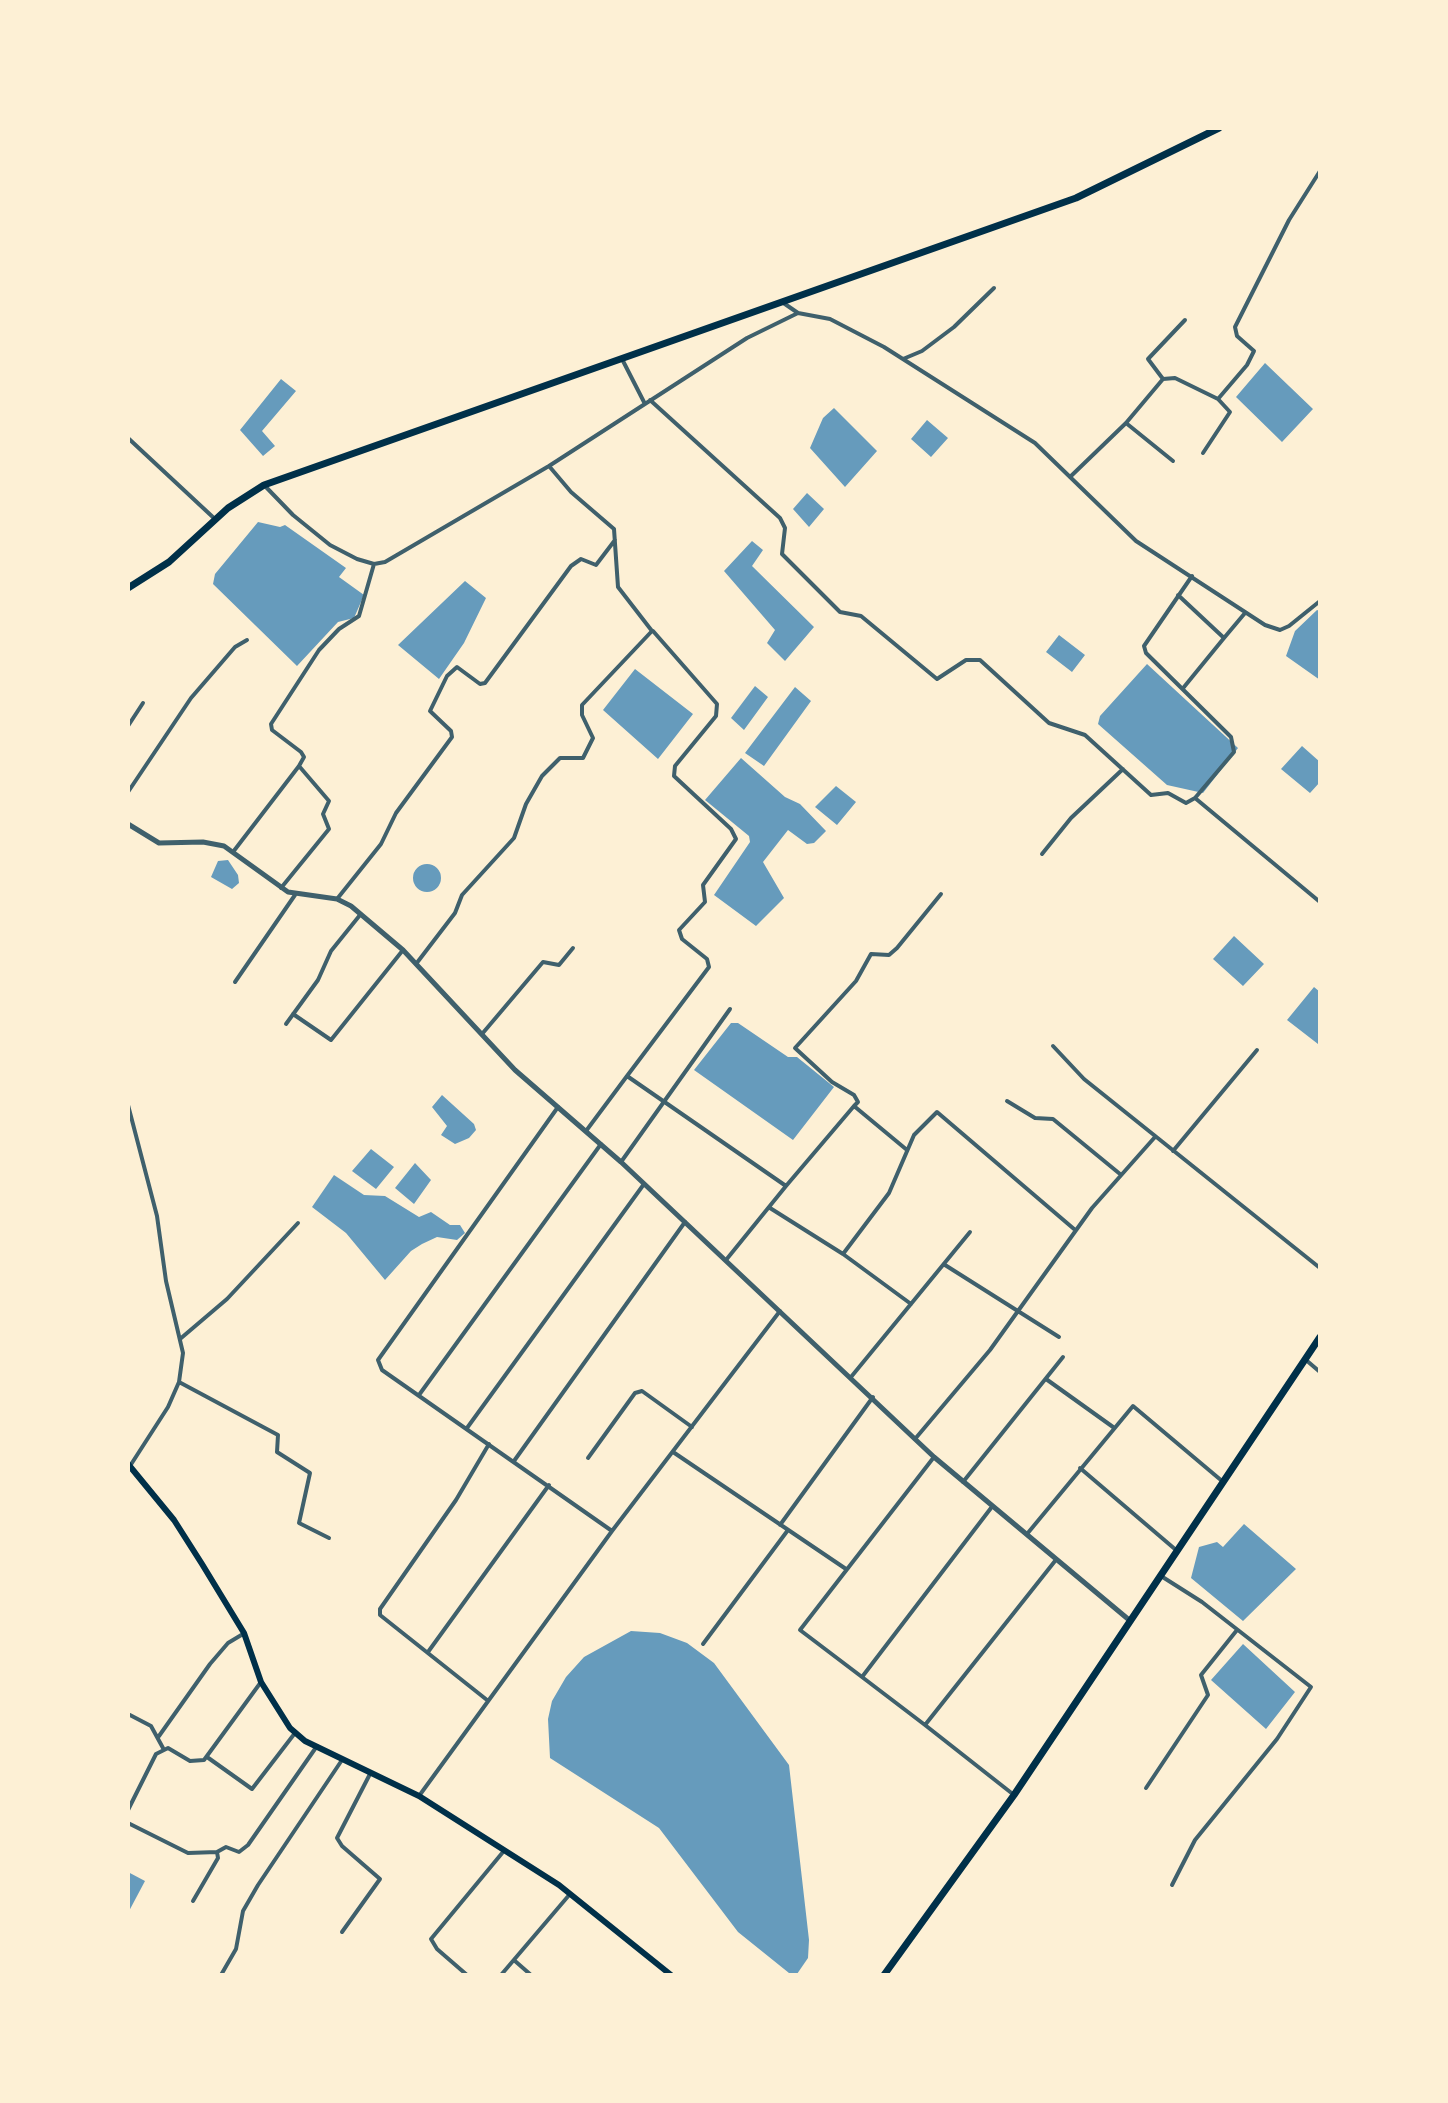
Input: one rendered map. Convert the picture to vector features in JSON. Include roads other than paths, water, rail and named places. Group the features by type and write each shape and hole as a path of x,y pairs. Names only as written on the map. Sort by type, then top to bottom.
{"main road":[{"path":"128,588 169,562 216,520 264,485 1076,198 1219,128"},
{"path":"884,1975 1014,1795 1128,1619 1225,1482 1320,1337"},
{"path":"129,1465 174,1520 244,1633 261,1682 283,1721 295,1733 370,1774 419,1796 570,1894 671,1975"}],"street":[{"path":"1218,399 1253,358 1254,351 1237,336 1235,327 1289,220 1320,171"},
{"path":"903,359 922,351 954,327 994,288"},
{"path":"782,302 798,313 830,319 903,359 1035,443 1136,541 1245,613 1280,630 1320,601"},
{"path":"264,485 319,537 344,553 374,564 398,557 549,466 769,324 798,313"},
{"path":"1163,379 1148,359 1185,320"},
{"path":"622,359 647,402 780,518 785,528 782,554 840,612 861,616 937,679 966,660 980,660 1049,723 1085,735 1151,795 1168,793 1186,803 1195,798 1234,752 1231,737 1184,687 1146,653 1144,646 1192,576"},
{"path":"1070,477 1126,423 1163,379 1175,378 1218,399 1230,412 1203,453"},
{"path":"1126,423 1173,461"},
{"path":"128,438 216,520"},
{"path":"549,466 571,492 608,523 615,539 618,587 652,631 717,704 716,716 675,766 674,776 731,829 736,839 703,885 705,902 679,930 682,939 707,959 709,967 586,1132"},
{"path":"337,899 381,844 396,813 452,737 451,731 430,711 447,676 457,667 480,684 485,683 571,566 581,559 596,565 615,539"},
{"path":"233,852 304,757 272,730 271,724 319,650 339,629 359,616 374,564"},
{"path":"1178,595 1224,638"},
{"path":"1184,687 1245,613"},
{"path":"416,964 455,913 462,895 514,838 526,804 542,776 560,758 577,761 583,758 593,738 582,715 582,705 652,631"},
{"path":"128,792 191,698 235,647 247,640"},
{"path":"128,726 143,703"},
{"path":"281,888 330,826 323,814 328,798 299,766"},
{"path":"1042,854 1071,818 1123,769"},
{"path":"1195,798 1320,902"},
{"path":"128,824 159,843 213,843 233,852 295,895 337,899 360,915 403,950 515,1070 621,1162 934,1457 991,1508 1128,1619"},
{"path":"726,1260 858,1102 854,1095 832,1082 795,1048 856,981 871,954 889,955 941,894"},
{"path":"235,982 295,895"},
{"path":"286,1024 318,980 331,951 360,915"},
{"path":"482,1034 543,962 559,965 573,948"},
{"path":"293,1014 331,1040 403,950"},
{"path":"621,1162 730,1009"},
{"path":"1053,1046 1084,1079 1320,1268"},
{"path":"1173,1151 1257,1050"},
{"path":"627,1076 786,1186"},
{"path":"1007,1101 1035,1118 1053,1119 1120,1174"},
{"path":"128,1105 157,1216 166,1281 183,1353 179,1382 164,1414 129,1465"},
{"path":"854,1106 907,1150"},
{"path":"558,1107 378,1360 382,1370 612,1531"},
{"path":"843,1254 889,1193 907,1150 932,1114 942,1113 1075,1230"},
{"path":"915,1439 990,1350 1075,1230 1120,1174 1155,1137"},
{"path":"419,1395 601,1144"},
{"path":"467,1428 644,1184"},
{"path":"770,1208 843,1254 911,1304"},
{"path":"514,1461 685,1222"},
{"path":"180,1339 227,1299 298,1223"},
{"path":"851,1377 970,1232"},
{"path":"945,1265 1059,1337"},
{"path":"419,1796 612,1531 780,1311"},
{"path":"963,1482 1063,1357"},
{"path":"1306,1360 1320,1372"},
{"path":"1046,1379 1113,1427"},
{"path":"179,1382 278,1435 277,1452 310,1473 299,1523 329,1538"},
{"path":"588,1458 635,1393 642,1391 692,1427"},
{"path":"780,1525 873,1397"},
{"path":"1025,1536 1128,1408 1139,1408 1225,1482"},
{"path":"487,1700 383,1619 380,1609 456,1500 489,1444"},
{"path":"673,1452 846,1569"},
{"path":"934,1457 800,1630 1014,1795"},
{"path":"1080,1468 1176,1550"},
{"path":"428,1652 549,1485"},
{"path":"862,1677 991,1508"},
{"path":"703,1644 788,1530"},
{"path":"925,1725 1055,1561"},
{"path":"1160,1576 1311,1687"},
{"path":"1146,1788 1208,1695 1201,1675 1237,1630"},
{"path":"159,1736 221,1650 244,1633"},
{"path":"163,1748 195,1762 207,1757 261,1682"},
{"path":"1172,1885 1195,1840 1277,1739 1311,1687 1320,1682"},
{"path":"128,1714 151,1726 163,1748 128,1810"},
{"path":"207,1757 252,1789 295,1733"},
{"path":"128,1823 188,1853 217,1852 226,1847 239,1852 248,1845 317,1746"},
{"path":"221,1975 236,1949 243,1911 342,1759"},
{"path":"342,1932 380,1879 337,1838 370,1774"},
{"path":"193,1901 218,1858 217,1852"},
{"path":"467,1975 437,1949 431,1939 503,1852"},
{"path":"501,1975 570,1894"},
{"path":"514,1960 531,1975"}],"water":[{"path":"1265,363 1313,409 1282,442 1236,397"},
{"path":"281,379 296,391 262,431 275,446 263,456 240,430"},
{"path":"834,408 877,451 845,487 810,448 823,418"},
{"path":"927,420 948,438 931,457 911,439"},
{"path":"807,493 824,509 809,527 793,509"},
{"path":"258,522 280,527 285,525 346,568 339,577 364,595 354,618 338,622 297,666 213,584 215,574"},
{"path":"752,541 763,550 752,566 814,627 785,661 767,643 775,630 724,571"},
{"path":"465,581 486,598 464,643 439,679 398,645"},
{"path":"1317,610 1320,611 1320,680 1286,656 1295,631"},
{"path":"1059,635 1085,655 1072,672 1046,652"},
{"path":"1147,664 1238,748 1203,793 1167,785 1098,724 1100,716"},
{"path":"635,669 693,714 658,759 603,710"},
{"path":"755,686 768,697 744,730 731,718"},
{"path":"795,687 811,701 764,766 745,753"},
{"path":"1302,746 1320,762 1320,782 1310,793 1281,769"},
{"path":"741,758 785,797 800,804 826,831 814,843 807,844 788,830 763,862 784,898 756,926 714,895 750,842 749,836 705,800"},
{"path":"836,786 856,802 837,825 815,807"},
{"path":"228,860 238,875 239,883 232,889 211,877 218,861"},
{"path":"427,864 437,868 441,878 437,888 427,892 417,888 413,878 417,868"},
{"path":"1234,936 1264,964 1243,986 1213,959"},
{"path":"1314,987 1320,992 1318,1044 1287,1020"},
{"path":"731,1023 738,1023 788,1057 797,1057 834,1087 793,1140 694,1070"},
{"path":"442,1095 474,1124 476,1130 469,1138 455,1144 441,1135 447,1126 432,1107"},
{"path":"371,1149 394,1167 376,1189 352,1171"},
{"path":"415,1163 431,1180 414,1204 395,1188"},
{"path":"334,1175 364,1195 385,1196 419,1217 431,1212 450,1225 460,1225 465,1233 457,1240 437,1237 422,1244 411,1251 385,1280 346,1233 312,1207"},
{"path":"1244,1524 1296,1569 1243,1621 1191,1578 1199,1547 1217,1542 1223,1547"},
{"path":"631,1631 660,1633 687,1643 714,1663 789,1765 809,1940 808,1958 797,1974 789,1973 738,1932 659,1828 550,1758 548,1719 552,1701 566,1677 584,1657"},
{"path":"1243,1644 1295,1692 1266,1729 1211,1680"},
{"path":"128,1872 145,1881 128,1913"}]}
